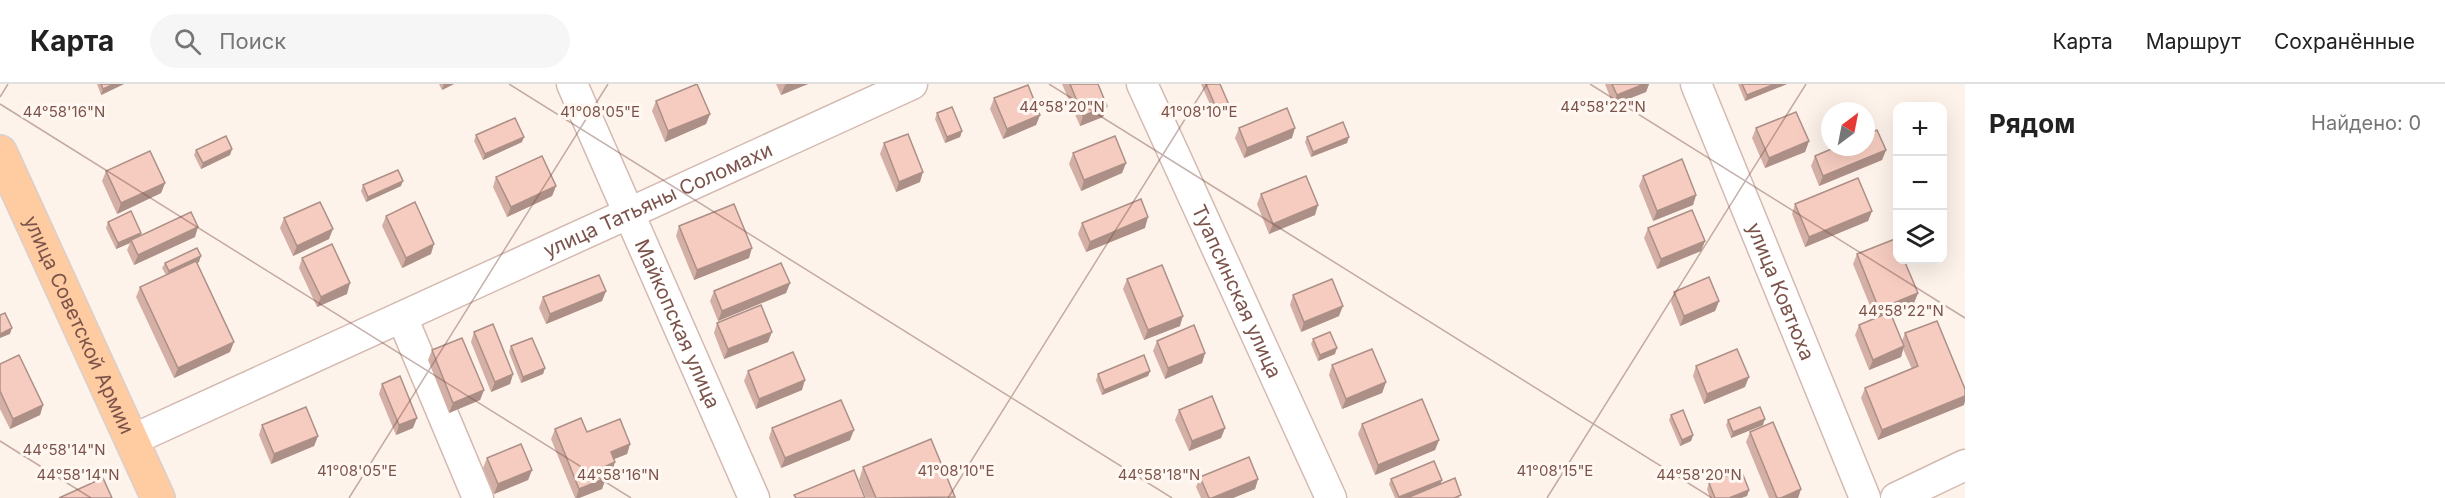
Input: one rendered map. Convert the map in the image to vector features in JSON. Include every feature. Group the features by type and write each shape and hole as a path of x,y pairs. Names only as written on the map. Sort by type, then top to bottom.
{"main road":[{"name":"улица Советской Армии","path":"0,152 159,498"}],"street":[{"name":"Майкопская улица","path":"572,84 754,498"},
{"name":"улица Татьяны Соломахи","path":"132,440 912,84"},
{"name":"Туапсинская улица","path":"1142,84 1331,498"},
{"name":"улица Ковтюха","path":"1696,84 1865,498"},
{"path":"402,318 478,498"},
{"path":"1896,498 1965,465"}],"building":[{"path":"101,84 114,84 103,89"},
{"path":"697,84 710,114 668,131 656,101"},
{"path":"1070,84 1098,84 1107,106 1083,116"},
{"path":"1206,84 1220,84 1229,105 1217,110"},
{"path":"1612,84 1644,84 1617,95"},
{"path":"1742,84 1775,84 1747,95"},
{"path":"1028,85 1040,115 1007,129 994,98"},
{"path":"952,107 962,131 947,137 937,113"},
{"path":"1287,108 1295,128 1247,148 1239,128"},
{"path":"1796,112 1809,141 1769,158 1756,128"},
{"path":"515,118 524,137 485,154 476,135"},
{"path":"1343,122 1349,137 1313,152 1307,137"},
{"path":"1877,130 1886,150 1875,155 1875,131"},
{"path":"908,134 923,172 899,182 884,143"},
{"path":"226,136 232,149 203,163 196,150"},
{"path":"1115,136 1126,163 1084,180 1073,153"},
{"path":"150,151 165,183 121,203 106,171"},
{"path":"1821,153 1821,156 1871,156 1823,176 1815,156"},
{"path":"542,156 556,186 511,207 496,177"},
{"path":"1682,159 1696,195 1657,211 1643,176"},
{"path":"398,170 403,181 368,197 363,185"},
{"path":"1306,176 1318,205 1273,224 1261,194"},
{"path":"1858,178 1872,211 1809,237 1795,204"},
{"path":"1141,199 1148,217 1090,242 1082,223"},
{"path":"320,202 333,229 297,246 284,218"},
{"path":"415,202 434,244 406,258 386,216"},
{"path":"734,204 752,248 697,270 679,226"},
{"path":"1692,210 1705,241 1661,259 1648,228"},
{"path":"131,211 141,233 118,243 108,222"},
{"path":"191,212 198,227 138,255 131,240"},
{"path":"1893,240 1893,264 1906,264 1918,293 1879,309 1857,254"},
{"path":"332,244 350,283 321,297 302,258"},
{"path":"197,248 201,256 169,271 165,263"},
{"path":"196,261 234,342 178,368 140,287"},
{"path":"781,263 790,283 722,311 714,291"},
{"path":"1162,265 1183,316 1148,330 1127,279"},
{"path":"599,275 606,291 550,314 543,297"},
{"path":"1709,277 1719,301 1684,316 1674,292"},
{"path":"1332,279 1343,306 1304,322 1293,295"},
{"path":"761,305 772,332 728,349 717,323"},
{"path":"1890,312 1904,346 1873,360 1859,325"},
{"path":"5,313 12,328 0,334 0,315"},
{"path":"1937,321 1965,389 1965,396 1882,430 1865,388 1918,366 1905,333"},
{"path":"493,324 513,374 495,382 474,332"},
{"path":"1194,325 1205,353 1168,368 1157,341"},
{"path":"1330,332 1337,348 1320,355 1313,339"},
{"path":"462,338 484,390 453,403 432,350"},
{"path":"532,338 545,368 523,377 511,346"},
{"path":"1372,349 1386,382 1346,399 1332,365"},
{"path":"1737,349 1749,377 1707,394 1696,366"},
{"path":"793,352 805,380 759,399 748,371"},
{"path":"19,355 43,405 13,419 0,391 0,364"},
{"path":"1144,355 1150,371 1104,390 1098,374"},
{"path":"400,376 417,418 399,425 382,384"},
{"path":"1212,396 1225,428 1192,441 1179,410"},
{"path":"1422,399 1439,440 1378,465 1362,424"},
{"path":"841,400 854,430 785,458 772,428"},
{"path":"306,407 318,436 274,454 262,425"},
{"path":"1760,407 1765,419 1733,432 1728,420"},
{"path":"1683,410 1693,435 1682,440 1671,415"},
{"path":"581,418 587,432 620,419 630,444 611,452 615,462 602,468 606,478 579,489 555,429"},
{"path":"1773,422 1801,489 1781,498 1777,498 1750,432"},
{"path":"931,439 955,497 876,498 863,467"},
{"path":"521,444 532,470 498,484 487,458"},
{"path":"1249,457 1258,479 1209,498 1200,477"},
{"path":"1434,461 1442,480 1399,497 1391,479"},
{"path":"854,470 865,498 796,498 794,495"},
{"path":"1741,470 1749,490 1729,498 1715,498 1709,483"},
{"path":"103,478 112,498 59,498"},
{"path":"1455,478 1461,495 1454,498 1407,498"}]}
